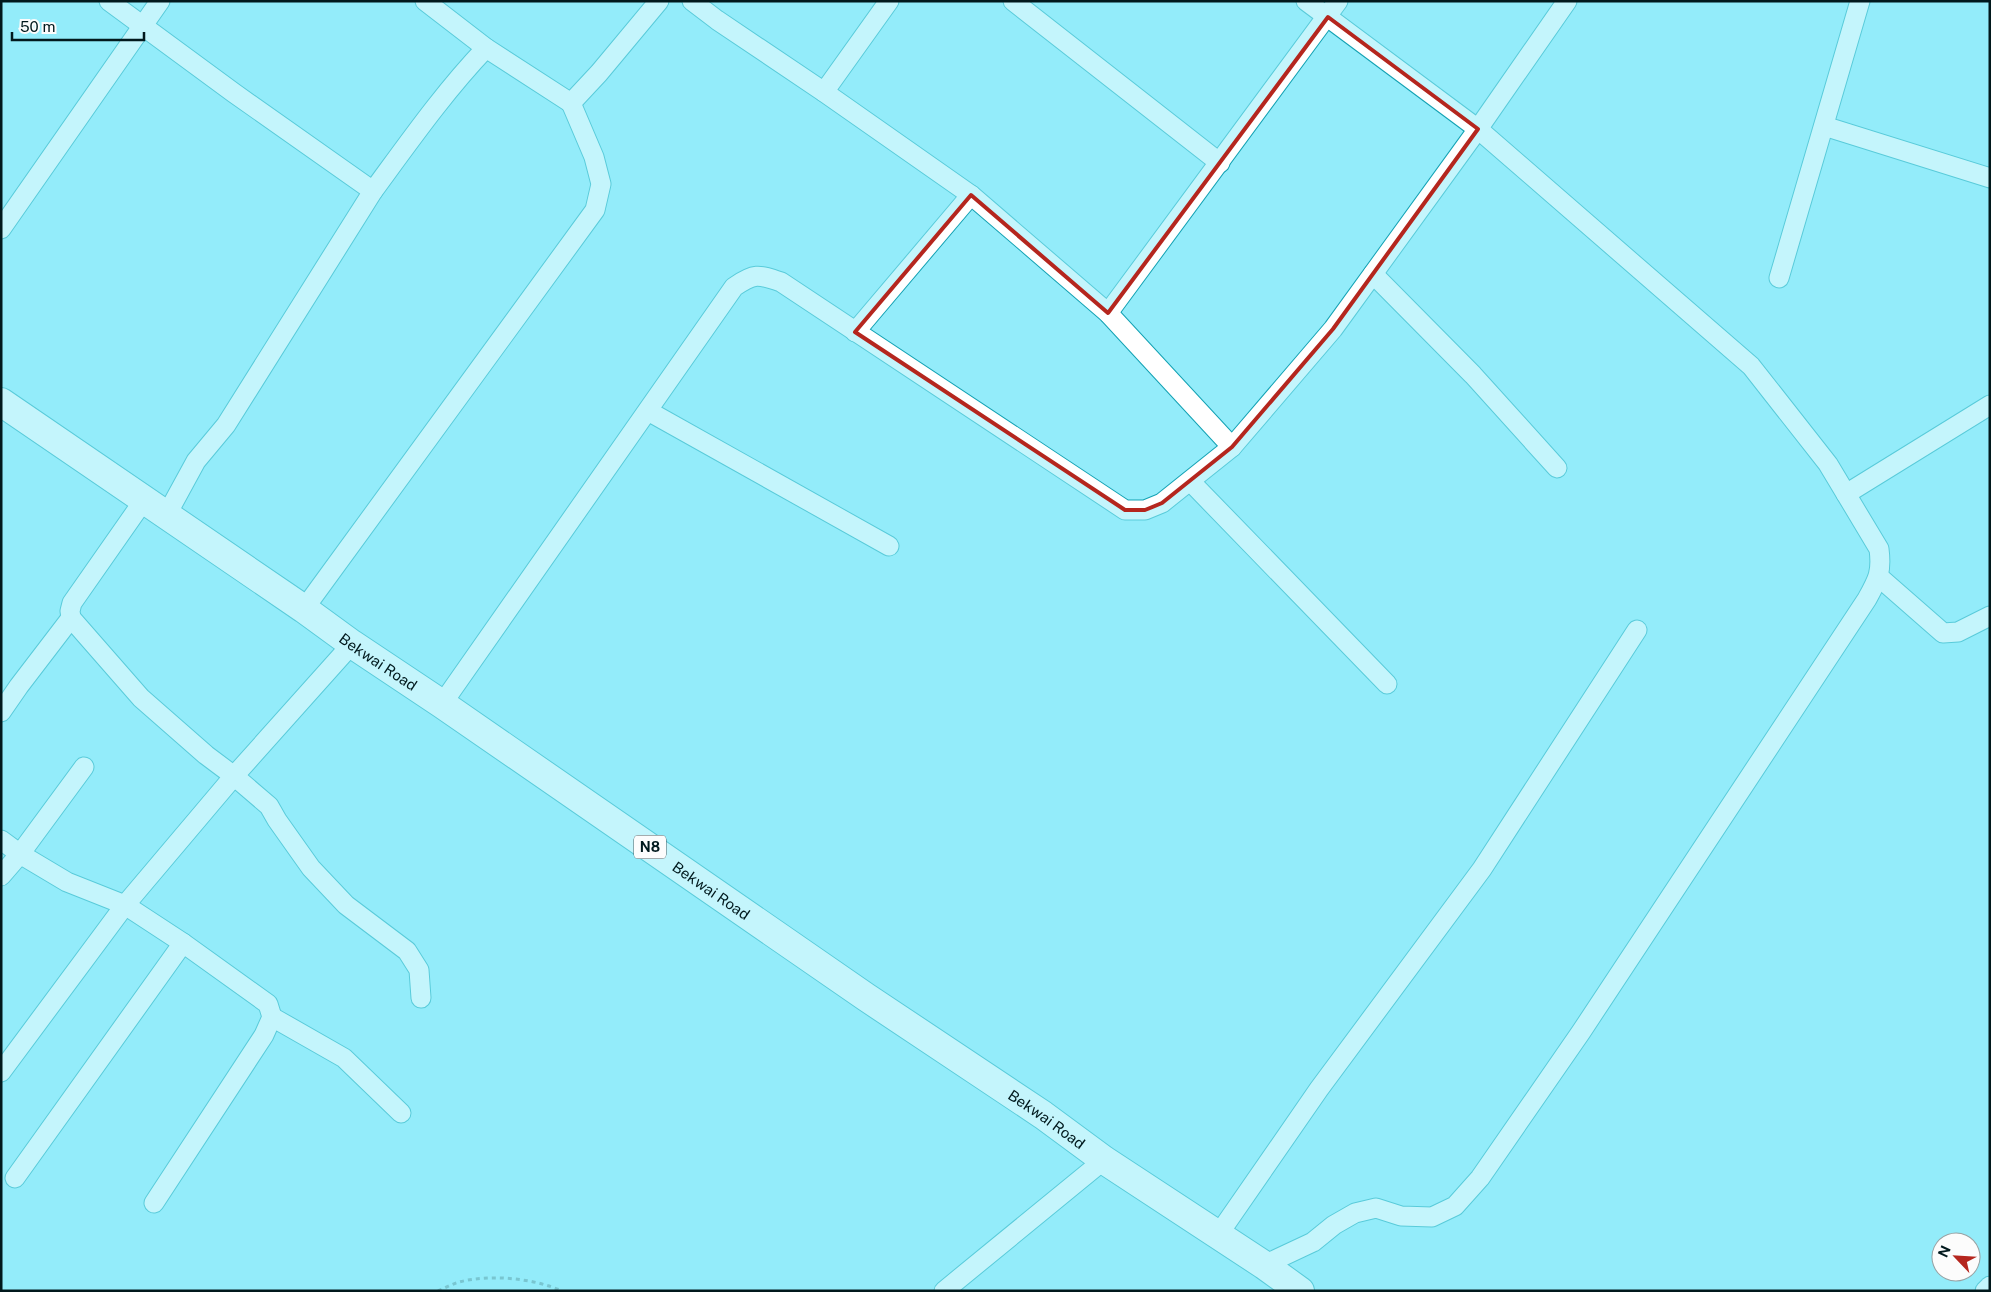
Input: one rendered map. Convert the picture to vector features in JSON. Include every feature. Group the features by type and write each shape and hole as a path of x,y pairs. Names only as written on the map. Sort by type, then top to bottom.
{"highway":[{"name":"Bekwai Road","path":"1,402 866,997 1043,1115 1104,1160 1264,1265 1300,1291"}],"street":[{"path":"110,1 234,93 373,191"},
{"path":"1,229 160,1"},
{"path":"304,609 594,210 601,184 594,157 571,103 486,48 425,1"},
{"path":"571,103 599,73 659,1"},
{"path":"692,1 971,195 1108,313 1232,447"},
{"path":"824,92 889,1"},
{"path":"1013,1 1220,163"},
{"path":"1264,1265 1313,1242 1334,1225 1355,1213 1376,1208 1401,1216 1432,1217 1455,1206 1480,1178 1581,1032 1867,599 1879,578 1880,560 1879,549 1822,456 1751,366 1478,129 1306,1"},
{"path":"1108,313 1338,1"},
{"path":"442,704 734,287 750,277 765,277 780,282 1126,510 1145,510 1162,503 1232,447 1334,329 1478,129 1567,1"},
{"path":"1779,278 1860,1"},
{"path":"166,516 196,461 226,425 373,191 401,150 461,74 486,48"},
{"path":"1824,126 1990,178"},
{"path":"855,332 971,195"},
{"path":"1373,274 1473,375 1558,468"},
{"path":"1846,494 1990,405"},
{"path":"648,411 889,546"},
{"path":"1190,481 1387,684"},
{"path":"144,500 72,603 71,618 140,698 269,806 311,868 346,905 407,951 419,970 421,998"},
{"path":"1879,578 1943,633 1958,632 1990,616"},
{"path":"1,712 71,618"},
{"path":"1218,1235 1319,1089 1482,869 1637,630"},
{"path":"1,1072 125,905 234,776 352,644"},
{"path":"1,876 20,854 84,768"},
{"path":"1,840 20,854 67,882 125,905 183,943 268,1004 272,1018 264,1035 154,1203"},
{"path":"15,1178 183,943"},
{"path":"272,1018 344,1058 401,1113"},
{"path":"944,1291 1104,1160"},
{"path":"1985,1291 1990,1286"}],"path":[{"path":"438,1291 460,1282 494,1278 526,1280 562,1291"}],"highlighted area":[{"path":"1328,17 1478,129 1333,329 1232,447 1162,503 1145,510 1125,510 1105,498 855,332 971,195 1108,313"}]}
